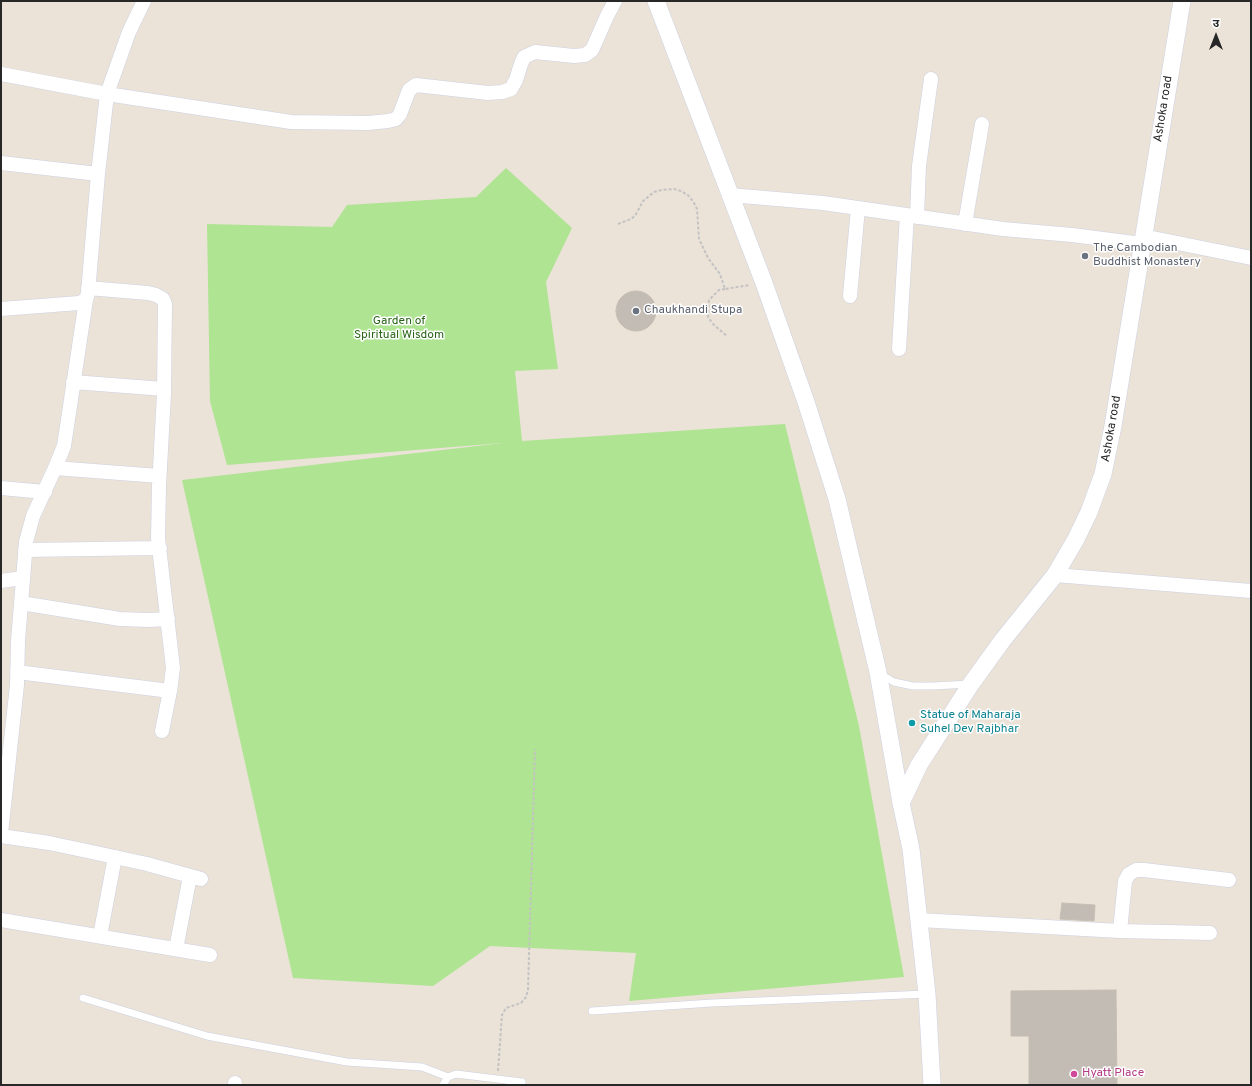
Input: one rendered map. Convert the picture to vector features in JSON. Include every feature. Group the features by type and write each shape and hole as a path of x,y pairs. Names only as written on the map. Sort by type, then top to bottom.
{"street":[{"path":"144,1 129,32 107,94 87,294 64,446 45,492 33,516 26,542 22,578 16,692 3,793 1,835 49,843 114,857 195,878 176,949"},
{"path":"1,74 107,94 291,122 368,123 388,121 396,119 400,114 409,90 416,85 488,93 502,92 511,89 516,80 524,57 535,52 574,56 585,55 592,50 606,16 615,1"},
{"path":"656,1 764,283 806,402 837,499 878,672 901,803 911,849 927,994 932,1085"},
{"name":"Ashoka road","path":"901,803 919,765 971,684 1002,641 1055,575 1076,539 1089,512 1103,474 1113,426 1182,1"},
{"path":"899,349 912,216 931,79"},
{"path":"965,224 982,124"},
{"path":"1,163 98,174"},
{"path":"730,195 781,198 1003,229 1143,240 1251,258"},
{"path":"850,296 858,208"},
{"path":"87,294 148,293 163,298 165,304 164,389 159,476 158,538 173,668 162,731"},
{"path":"1,309 79,304 87,294"},
{"path":"74,382 164,389"},
{"path":"55,468 159,476"},
{"path":"1,488 45,492"},
{"path":"25,550 160,548"},
{"path":"1055,575 1251,591"},
{"path":"1,580 22,578"},
{"path":"21,603 120,619 168,619"},
{"path":"17,672 170,691"},
{"path":"100,936 114,857"},
{"path":"1120,931 1125,881 1129,874 1136,870 1229,880"},
{"path":"1,920 210,955"},
{"path":"919,920 1120,931 1210,932"}],"lane":[{"path":"878,672 894,682 913,686 971,684"},
{"path":"592,1010 712,1003 927,994"},
{"path":"83,998 207,1036 347,1062 422,1067 448,1077"},
{"path":"443,1085 448,1077 456,1074 522,1082"}],"path":[{"path":"618,224 635,216 643,201 654,192 674,189 690,196 697,209 699,239 708,258 720,274 725,289"},
{"path":"727,336 713,324 708,317 709,300 719,290 764,283"},
{"path":"497,1079 502,1015 506,1008 521,1003 526,997 528,990 535,749"}],"green space":[{"name":"Garden of Spiritual Wisdom","path":"506,168 572,228 546,282 558,369 515,371 522,441 785,424 859,726 904,977 629,1001 636,953 490,946 433,986 293,978 182,480 503,443 227,465 210,401 207,224 332,227 347,205 476,197"}],"building":[{"name":"Chaukhandi Stupa","path":"640,291 647,294 653,300 656,311 655,319 647,328 640,331 632,331 625,328 617,319 616,307 619,300 628,292"},
{"path":"1062,903 1095,905 1094,921 1060,919"},
{"path":"1116,990 1117,1085 1029,1085 1029,1036 1011,1036 1011,991"}],"place":[{"name":"The Cambodian Buddhist Monastery","path":"1085,256"},
{"name":"Chaukhandi Stupa","path":"636,311"},
{"name":"Statue of Maharaja Suhel Dev Rajbhar","path":"912,723"},
{"name":"Hyatt Place","path":"1074,1074"}]}
